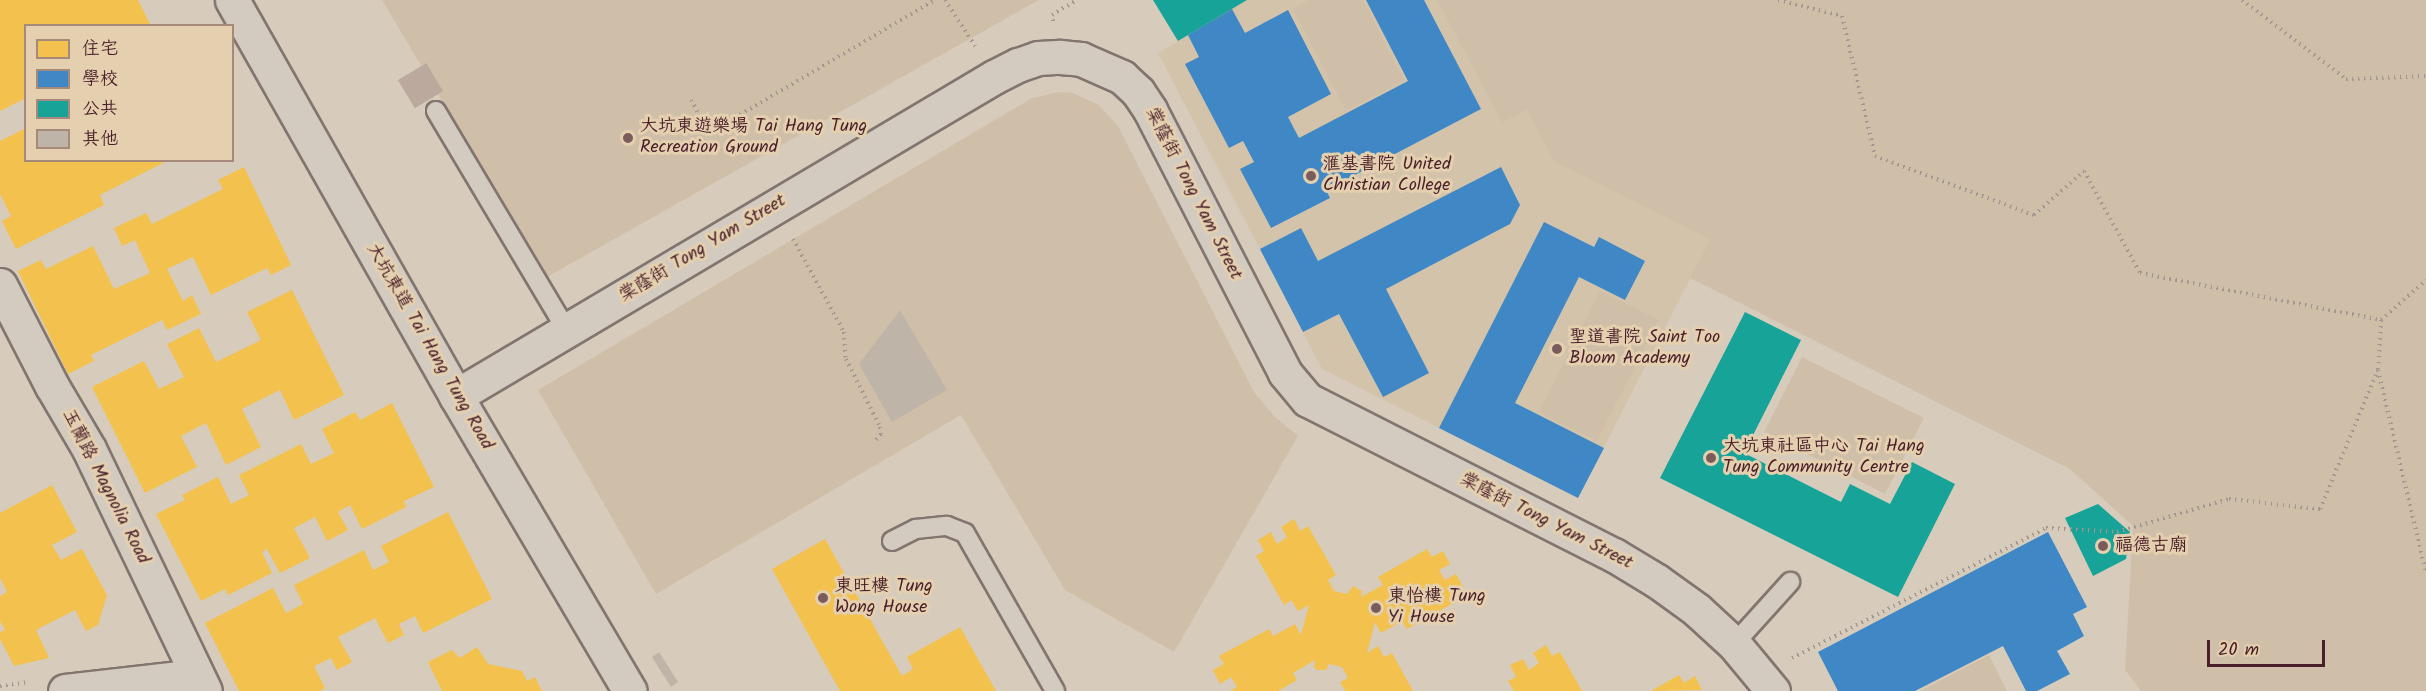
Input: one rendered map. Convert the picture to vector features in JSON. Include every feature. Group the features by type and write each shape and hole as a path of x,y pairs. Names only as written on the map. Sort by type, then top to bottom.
{"street":[{"name":"大坑東道 Tai Hang Tung Road","path":"232,0 456,396 630,691"},
{"name":"棠蔭街 Tong Yam Street","path":"456,396 999,75 1038,58 1082,59 1122,77 1138,92 1150,110 1285,374 1308,400 1614,555 1665,586 1697,610 1734,644 1779,677"},
{"name":"玉蘭路 Magnolia Road","path":"0,285 52,386 89,449 199,686"},
{"path":"50,686 199,686"}],"lane":[{"path":"436,111 567,331"},
{"path":"892,541 916,529 947,526 965,533 1055,691"},
{"path":"1734,644 1790,582"}],"path":[{"path":"691,100 710,133 935,0"},
{"path":"945,0 981,54"},
{"path":"1053,30 1053,15 1077,0"},
{"path":"1778,0 1842,16 1875,156 2034,215 2084,171 2140,273 2381,320"},
{"path":"2242,0 2346,79 2426,76"},
{"path":"788,230 844,332 846,359 880,427 881,434 874,442"},
{"path":"2426,280 2381,320 2378,370 2426,573"},
{"path":"1779,677 2046,528 2117,532 2229,499 2320,509 2378,370"},
{"path":"0,686 50,686"}],"shaded area":[{"name":"大坑東遊樂場 Tai Hang Tung Recreation Ground","path":"382,0 1039,0 547,277"},
{"path":"1247,0 1437,0 1502,123 1527,110 1554,162 1710,240 1578,498 1322,369 1158,53"},
{"path":"1309,0 1363,0 1404,80 1346,111 1293,9"},
{"path":"1437,0 2426,0 2426,691 2141,691 2125,670 2133,526 2070,469 1690,278 1710,240 1554,162 1527,110 1502,123"},
{"path":"1059,92 1073,93 1099,105 1118,126 1254,392 1275,417 1298,436 1174,652 1065,590 961,415 656,594 538,390 1032,98"},
{"path":"1600,291 1659,320 1597,441 1539,412"},
{"path":"1802,357 1924,418 1885,494 1764,432"},
{"path":"1989,655 2007,691 1920,691"}],"building: 住宅":[{"path":"0,0 138,0 150,24 24,24 24,99 0,111"},
{"path":"24,129 24,162 165,162 100,195 104,205 16,249 2,221 11,216 0,194 0,141"},
{"path":"244,167 291,265 271,275 267,268 211,295 193,257 167,269 183,301 192,295 201,314 167,330 162,320 91,355 94,361 68,374 18,271 41,260 46,269 93,246 114,289 150,273 135,240 122,246 114,228 146,213 152,224 223,189 218,180"},
{"path":"292,290 344,395 294,420 280,390 242,409 261,447 226,465 206,423 181,436 197,467 145,493 92,387 144,361 159,389 184,377 167,344 199,328 216,362 261,340 247,312"},
{"path":"392,403 434,487 404,501 406,507 362,529 350,505 338,512 348,530 327,541 315,517 294,528 310,558 280,573 267,549 262,552 272,573 228,595 225,589 201,601 156,514 185,500 182,495 218,477 231,504 249,495 239,475 301,444 311,464 334,453 322,429 355,412 360,420"},
{"path":"52,485 77,532 52,545 61,560 82,549 107,595 98,625 86,631 75,610 36,630 49,658 14,666 0,639 0,632 5,630 0,621 0,596 7,592 0,578 0,513"},
{"path":"448,512 492,599 423,633 415,616 399,624 404,635 388,643 375,618 338,637 352,662 337,670 331,658 314,666 325,688 320,691 239,691 205,623 273,588 286,613 303,604 294,585 364,550 373,570 389,562 381,546"},
{"name":"東怡樓 Tung Yi House","path":"1294,519 1300,531 1308,526 1336,575 1328,580 1334,591 1347,594 1353,586 1362,591 1361,597 1383,585 1378,577 1427,549 1432,557 1443,551 1450,564 1439,570 1445,580 1456,574 1463,587 1452,593 1457,601 1407,629 1402,621 1381,633 1375,622 1367,653 1378,646 1384,657 1392,653 1413,691 1345,691 1340,682 1348,678 1342,667 1329,664 1326,670 1317,670 1314,667 1315,660 1293,673 1297,680 1278,691 1230,691 1237,687 1231,677 1220,684 1213,670 1224,664 1219,656 1269,629 1273,636 1295,624 1301,635 1309,605 1298,611 1291,600 1284,605 1256,556 1264,551 1258,540 1271,532 1277,544 1287,537 1281,527"},
{"name":"東旺樓 Tung Wong House","path":"825,539 902,676 913,669 907,657 960,627 996,691 840,691 772,569"},
{"path":"1546,645 1552,656 1560,652 1582,691 1514,691 1508,681 1516,677 1510,665 1523,659 1529,670 1539,663 1533,653"},
{"path":"477,647 488,664 522,671 527,681 535,677 542,691 442,691 428,662 452,650 460,658"},
{"path":"1679,675 1684,683 1695,676 1702,690 1651,691"}],"building: 學校":[{"path":"1366,0 1424,0 1481,109 1326,190 1330,198 1271,228 1240,169 1254,162 1243,141 1229,148 1185,64 1199,57 1188,35 1232,9 1245,33 1288,10 1331,94 1288,117 1299,138 1408,81"},
{"path":"1501,167 1520,205 1510,224 1386,289 1429,373 1383,397 1339,314 1303,332 1260,249 1301,228 1318,261"},
{"path":"1544,222 1594,247 1599,237 1645,261 1625,300 1579,277 1515,403 1604,448 1578,498 1439,428"},
{"path":"2048,532 2087,607 2073,614 2084,636 2057,651 2070,674 2037,691 2026,691 2003,646 1915,691 1838,691 1818,652"}],"building: 公共":[{"path":"1153,0 1247,0 1178,41"},
{"name":"大坑東社區中心 Tai Hang Tung Community Centre","path":"1745,312 1801,340 1744,453 1841,502 1850,484 1890,504 1912,462 1955,484 1898,597 1660,478"},
{"name":"福德古廟","path":"2098,504 2130,532 2126,559 2093,576 2065,518"}],"building: 其他":[{"path":"900,310 947,390 892,422 859,364"},
{"path":"659,652 678,682 671,687 652,657"}],"tunnel":[{"path":"412,71 436,111"}],"place":[{"name":"大坑東遊樂場 Tai Hang Tung Recreation Ground","path":"628,138"},
{"name":"滙基書院 United Christian College","path":"1311,176"},
{"name":"聖道書院 Saint Too Bloom Academy","path":"1557,349"},
{"name":"大坑東社區中心 Tai Hang Tung Community Centre","path":"1711,458"},
{"name":"福德古廟","path":"2103,546"},
{"name":"東旺樓 Tung Wong House","path":"823,598"},
{"name":"東怡樓 Tung Yi House","path":"1376,608"}]}
